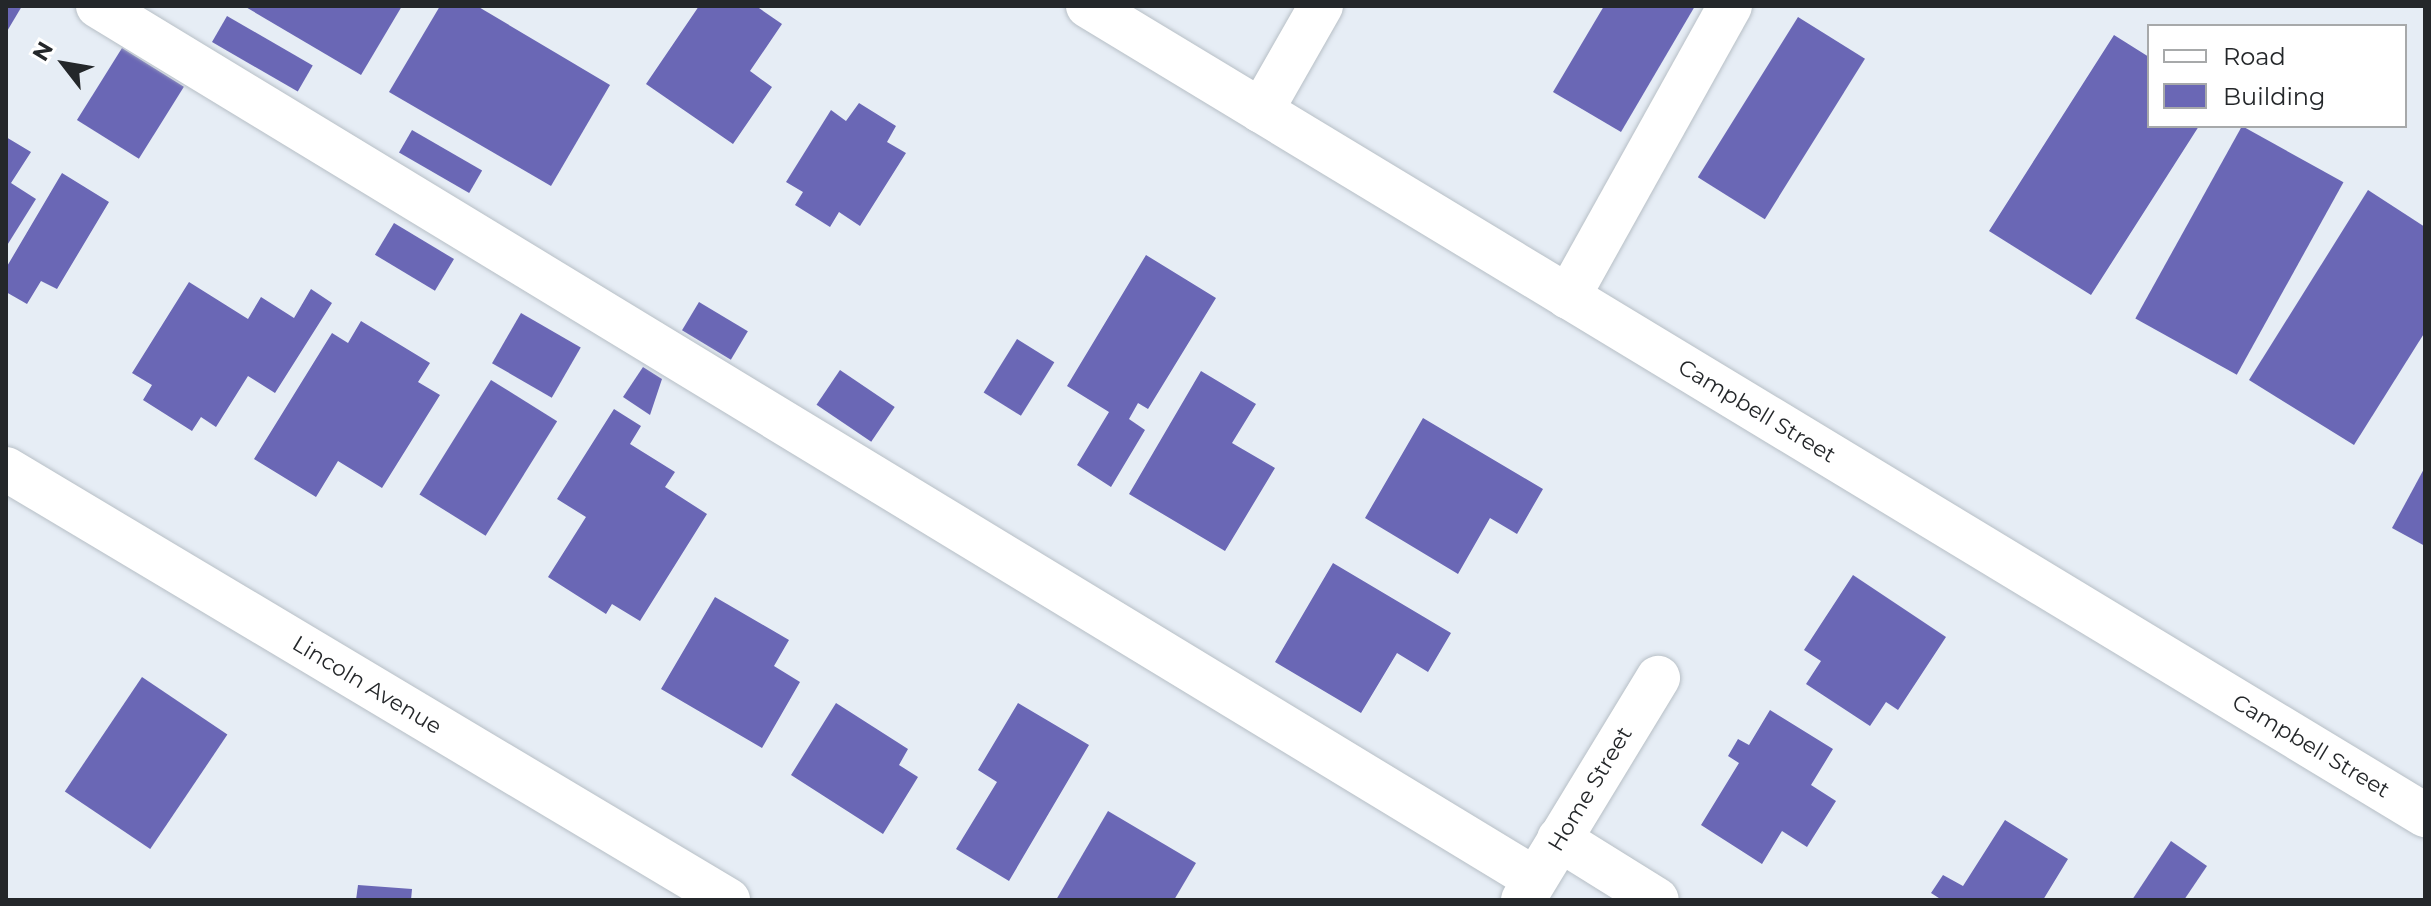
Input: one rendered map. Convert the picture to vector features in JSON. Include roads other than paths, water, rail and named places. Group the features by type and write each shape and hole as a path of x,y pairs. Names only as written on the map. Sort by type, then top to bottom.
{"street":[{"path":"98,6 1529,890"},
{"name":"Campbell Street","path":"1088,6 2425,815"},
{"path":"1261,111 1321,6"},
{"path":"1568,297 1730,6"},
{"name":"Lincoln Avenue","path":"6,469 728,900"},
{"name":"Home Street","path":"1529,890 1658,678"},
{"path":"1559,839 1657,900"}]}
